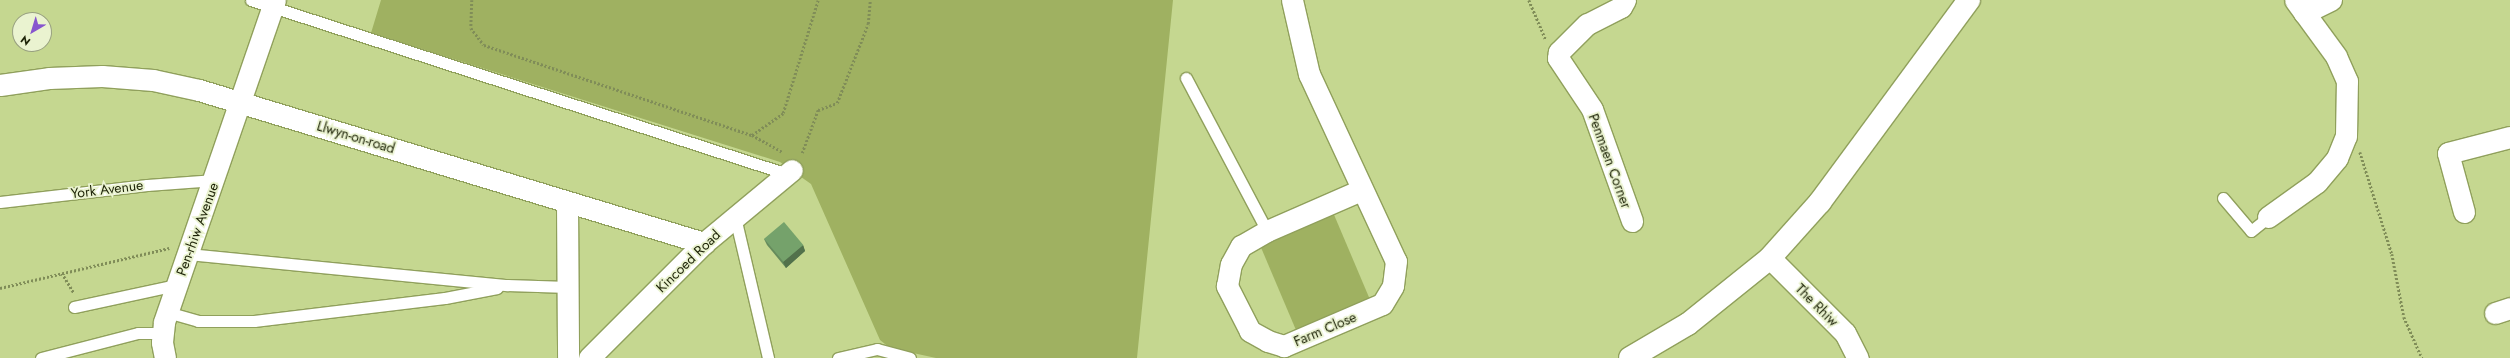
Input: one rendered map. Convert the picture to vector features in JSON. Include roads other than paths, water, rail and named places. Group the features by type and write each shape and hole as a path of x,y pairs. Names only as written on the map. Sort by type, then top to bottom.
{"street":[{"name":"Farm Close","path":"1292,0 1309,74 1361,190 1396,261 1393,286 1382,304 1284,346 1268,341 1250,331 1227,286 1231,264 1241,246 1267,232 1361,190"},
{"name":"Penmaen Corner","path":"1625,0 1621,7 1587,24 1559,52 1558,58 1592,109 1632,221"},
{"path":"1630,358 1688,324 1770,258 1820,202 1969,0"},
{"path":"2268,218 2317,182 2337,158 2346,136 2347,82 2336,56 2300,6 2331,0"},
{"name":"Pen-rhiw Avenue","path":"165,358 163,333 167,312 215,180 274,3"},
{"name":"Llwyn-on-road","path":"0,85 49,78 102,76 153,80 241,102 567,203 704,243"},
{"path":"2464,212 2448,153 2510,137"},
{"name":"Kincoed Road","path":"589,358 704,243 793,168"},
{"path":"567,203 568,358"},
{"name":"The Rhiw","path":"1770,258 1845,333 1858,358"}],"lane":[{"path":"251,0 274,3 793,168"},
{"path":"1186,78 1267,232"},
{"name":"York Avenue","path":"0,202 215,180"},
{"path":"2223,198 2251,230 2268,218"},
{"path":"735,217 768,358"},
{"path":"190,248 507,285 568,287"},
{"path":"78,306 177,285"},
{"path":"167,312 198,321 254,321 445,298 507,285"},
{"path":"41,358 138,333 163,333"},
{"path":"838,358 877,349 910,358"}]}
